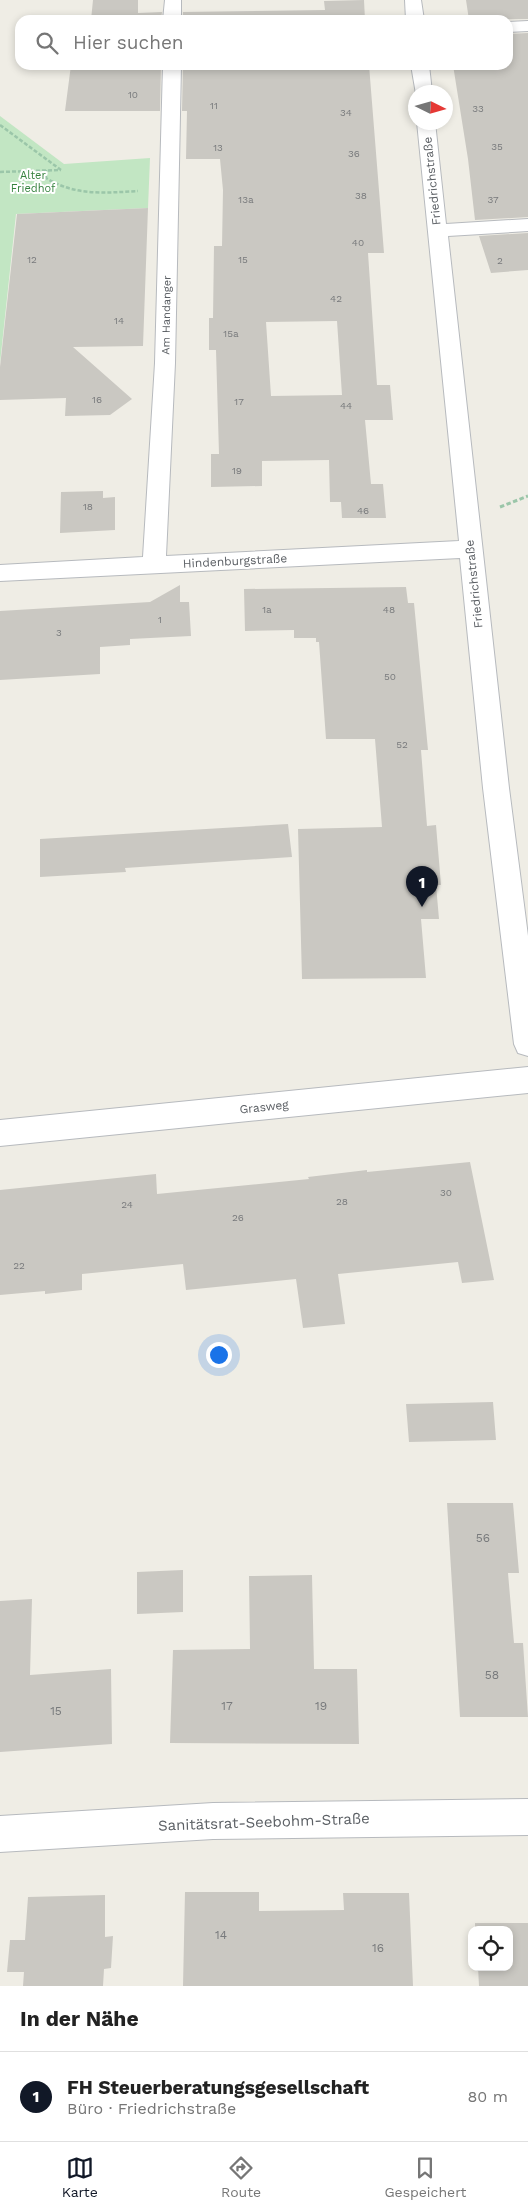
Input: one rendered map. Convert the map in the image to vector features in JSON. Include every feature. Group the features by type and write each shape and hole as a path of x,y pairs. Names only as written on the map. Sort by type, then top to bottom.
{"street":[{"path":"172,15 173,0"},
{"path":"413,0 414,15"},
{"path":"513,27 528,26"},
{"name":"Am Handanger","path":"154,565 165,363 172,70"},
{"path":"420,70 421,85"},
{"name":"Friedrichstraße","path":"427,130 496,788 528,1044"},
{"path":"437,231 528,225"},
{"name":"Hindenburgstraße","path":"0,573 470,549"},
{"name":"Grasweg","path":"0,1133 528,1080"},
{"name":"Sanitätsrat-Seebohm-Straße","path":"0,1834 213,1821 528,1817"}],"path":[{"path":"0,125 61,170 0,172"},
{"path":"46,170 46,178 54,184 88,194 169,190"},
{"path":"492,510 528,496"}],"green space":[{"name":"Alter Friedhof","path":"0,116 64,164 150,158 148,208 16,214 0,363"}],"building":[{"path":"93,0 138,0 138,13 162,12 162,15 92,15"},
{"path":"364,0 365,15 183,15 183,12 325,10 324,1"},
{"path":"466,0 528,0 528,19 513,19 513,15 468,15"},
{"path":"528,33 528,217 475,220 468,159 454,70 513,70 513,34"},
{"path":"70,70 161,70 160,111 65,111"},
{"path":"183,70 369,70 384,253 368,253 377,385 390,385 393,420 365,420 371,484 383,484 386,518 342,518 341,502 330,502 329,460 262,461 262,486 211,487 211,454 219,454 216,350 209,350 209,318 213,318 214,246 222,246 223,190 220,159 186,159 187,111 182,111","holes":["337,321 342,395 271,396 266,322"]},
{"path":"148,208 143,346 73,347 132,399 110,415 65,416 66,398 0,400 0,367 17,214"},
{"path":"528,233 528,270 491,273 479,236"},
{"path":"103,491 103,498 115,497 115,530 60,533 61,492"},
{"path":"180,585 180,602 189,602 191,636 130,639 130,645 100,647 100,674 0,680 0,611 150,602"},
{"path":"406,587 408,603 414,603 428,750 421,750 427,826 436,825 441,885 436,885 439,919 421,919 426,978 302,979 298,829 382,827 375,739 326,739 319,642 316,642 316,638 294,638 294,630 245,631 244,589"},
{"path":"288,824 292,857 125,868 126,872 40,877 40,839"},
{"path":"470,1162 494,1280 462,1283 458,1262 338,1274 345,1324 303,1328 296,1279 186,1290 183,1264 82,1274 82,1290 45,1294 45,1291 0,1295 0,1190 156,1174 157,1194 309,1179 308,1177 367,1170 367,1172"},
{"path":"493,1402 496,1440 409,1442 406,1404"},
{"path":"447,1503 513,1503 519,1573 508,1573 514,1643 523,1643 528,1717 460,1717"},
{"path":"183,1570 183,1612 137,1614 137,1572"},
{"path":"312,1575 314,1669 357,1669 359,1744 170,1743 173,1650 250,1649 249,1576"},
{"path":"32,1599 30,1675 111,1669 112,1744 0,1752 0,1601"},
{"path":"185,1892 259,1892 259,1911 344,1910 343,1893 409,1893 413,1986 183,1986"},
{"path":"105,1895 105,1937 113,1936 111,1968 104,1969 103,1986 23,1986 24,1972 7,1972 10,1940 25,1940 28,1897"},
{"path":"475,1923 528,1923 528,1986 479,1986 478,1971 513,1971 513,1926 475,1926"}],"place":[{"name":"FH Steuerberatungsgesellschaft","path":"422,907"}]}
